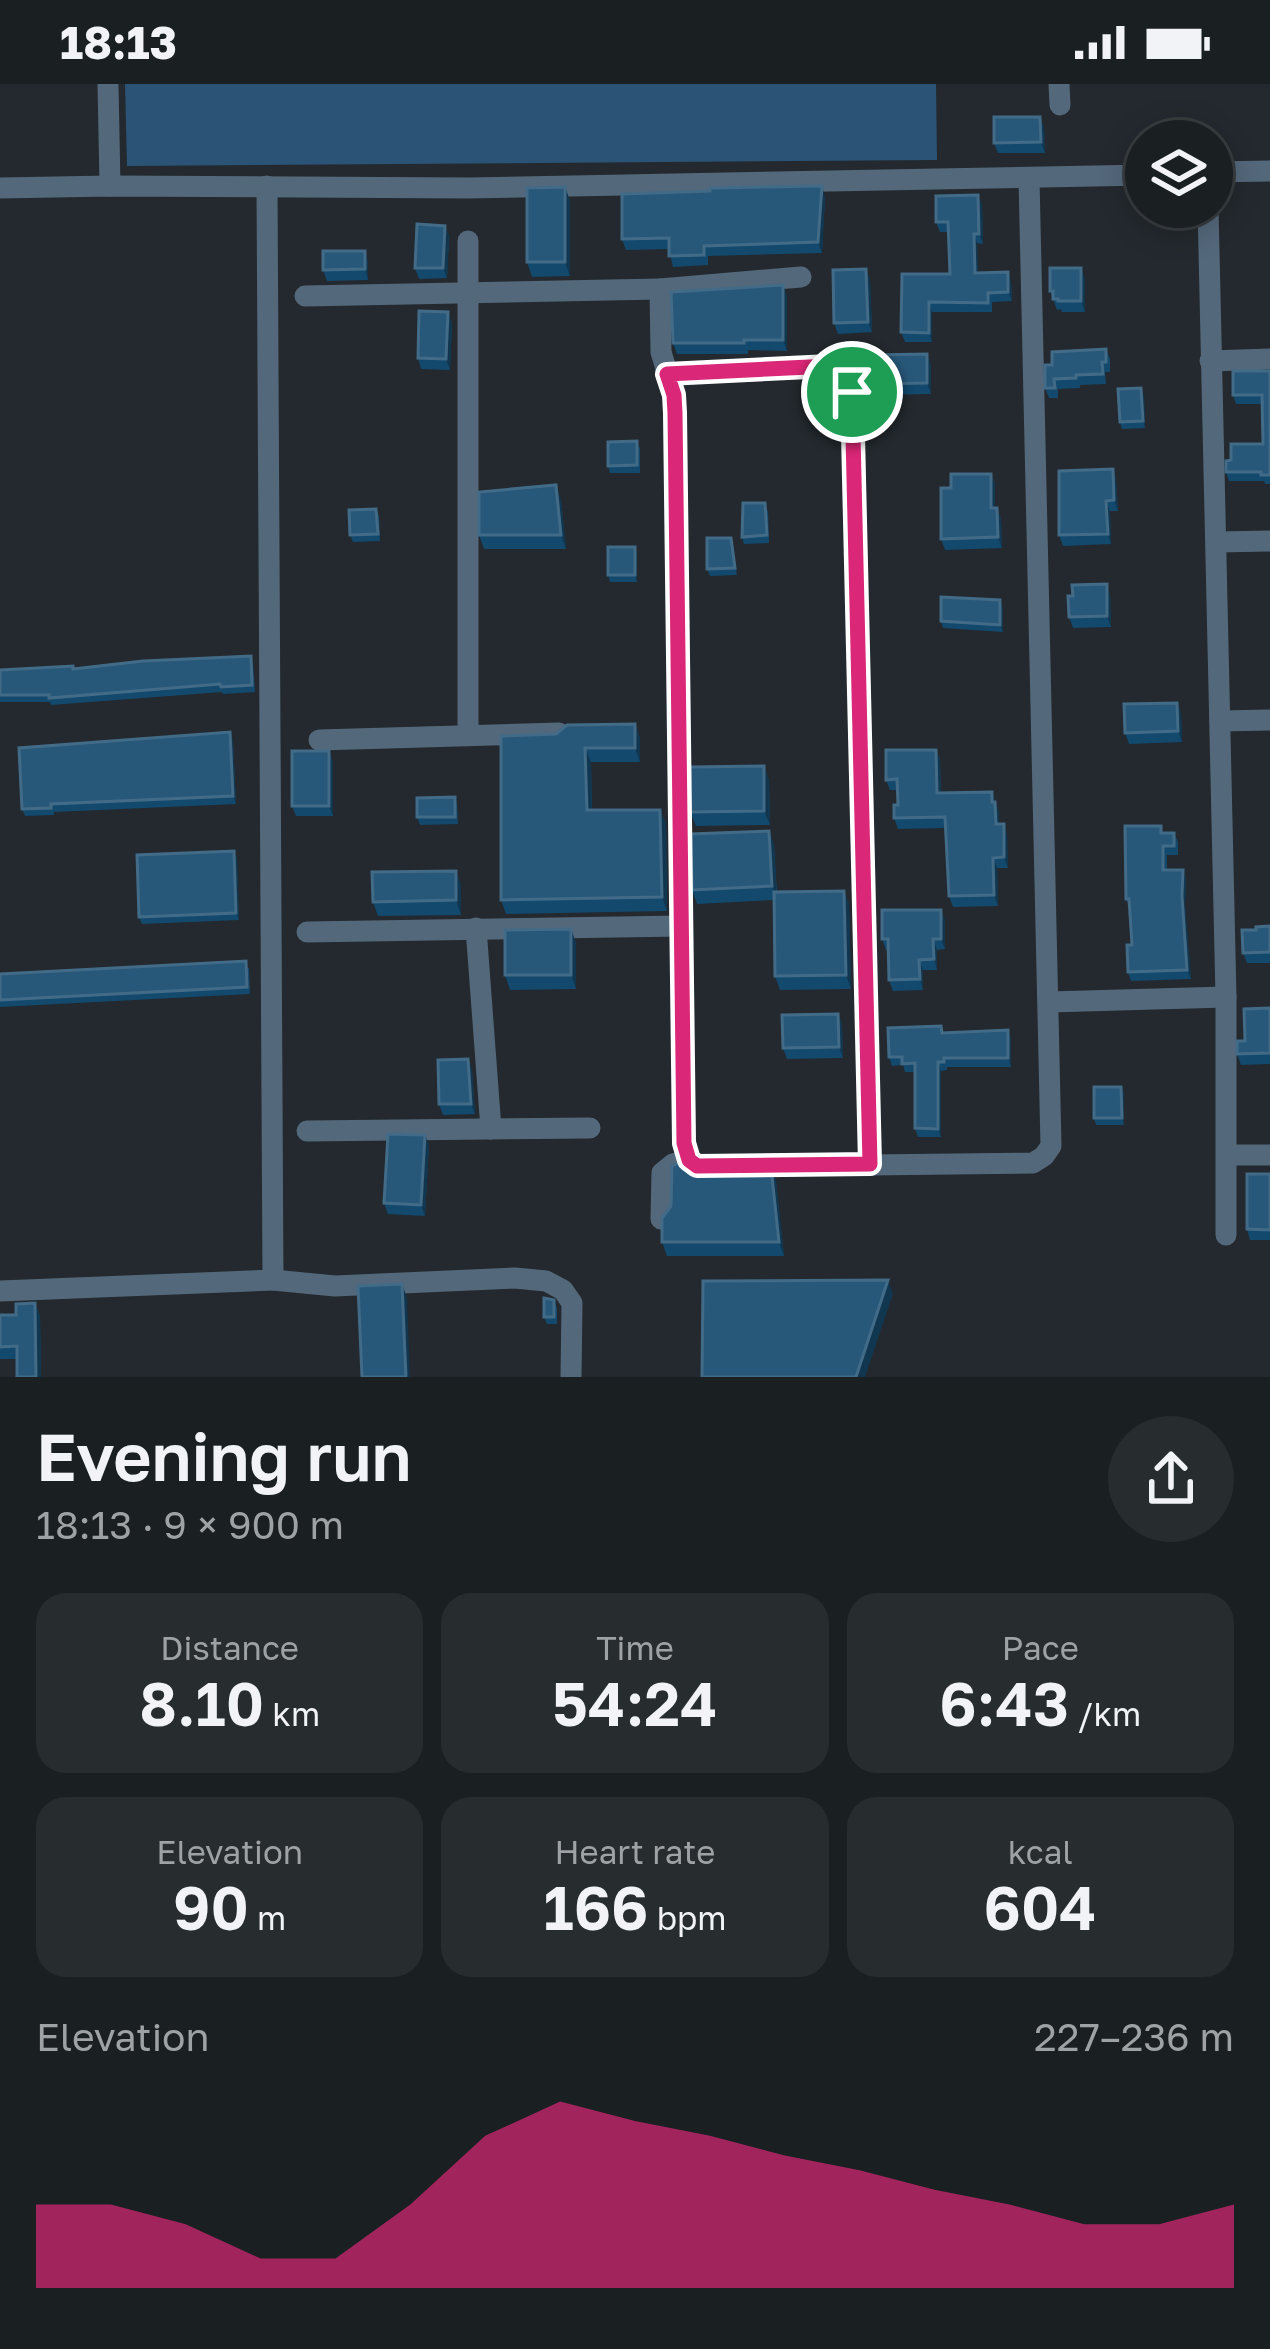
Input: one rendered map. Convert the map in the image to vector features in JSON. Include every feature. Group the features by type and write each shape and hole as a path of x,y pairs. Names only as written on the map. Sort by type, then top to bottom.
{"street":[{"path":"108,84 110,186"},
{"path":"1233,172 1270,171"},
{"path":"0,188 467,188 1125,176"},
{"path":"661,289 661,352 674,395 676,433 684,1143 689,1160 705,1167 1033,1163 1051,1145 1030,179"},
{"path":"267,186 273,1280"},
{"path":"1208,228 1226,997 1226,1235"},
{"path":"468,241 468,735"},
{"path":"305,296 661,289 801,277"},
{"path":"1210,361 1270,359"},
{"path":"667,374 830,366 849,377 870,1164"},
{"path":"1217,542 1270,541"},
{"path":"1220,721 1270,720"},
{"path":"319,740 559,733"},
{"path":"307,932 681,926"},
{"path":"476,928 491,1129"},
{"path":"1049,1002 1226,997"},
{"path":"307,1131 590,1128"},
{"path":"1228,1155 1270,1154"},
{"path":"661,1219 662,1173 689,1160"},
{"path":"0,1291 273,1280 335,1286 515,1278 546,1281 563,1290 572,1303 571,1377"}],"shaded area":[{"path":"125,84 936,84 937,160 127,166"}],"building":[{"path":"994,117 1040,117 1041,142 994,143"},
{"path":"822,186 818,242 704,246 704,255 669,256 669,238 622,239 622,194"},
{"path":"565,187 565,262 527,262 527,188"},
{"path":"978,195 975,273 1008,272 1008,292 988,293 988,303 929,302 929,333 901,332 902,274 950,274 948,222 936,222 936,196"},
{"path":"417,224 445,226 443,268 415,268"},
{"path":"323,251 365,251 365,269 323,270"},
{"path":"1050,268 1081,268 1081,301 1053,299"},
{"path":"866,269 868,322 834,323 833,270"},
{"path":"783,285 783,340 673,343 671,292"},
{"path":"419,311 448,312 446,359 418,358"},
{"path":"1106,349 1103,374 1054,379 1055,388 1045,388 1045,365 1052,365 1052,352"},
{"path":"927,354 927,383 871,384 870,355"},
{"path":"1233,371 1270,371 1270,475 1226,472 1231,444 1263,444 1262,395 1233,395"},
{"path":"1141,388 1143,421 1120,422 1118,389"},
{"path":"637,441 637,465 608,466 608,442"},
{"path":"1113,469 1114,500 1106,501 1108,534 1059,535 1059,471"},
{"path":"951,474 991,474 991,508 997,508 998,537 941,539 941,488 951,488"},
{"path":"556,485 561,535 479,535 479,492"},
{"path":"743,503 765,503 767,535 742,537"},
{"path":"376,509 378,534 350,535 349,510"},
{"path":"707,538 731,538 735,568 707,569"},
{"path":"608,547 635,547 635,575 608,575"},
{"path":"1107,584 1107,616 1069,617 1072,585"},
{"path":"941,597 1000,600 1000,625 941,621"},
{"path":"251,656 252,685 49,698 0,695 0,670"},
{"path":"1177,703 1178,731 1125,733 1124,704"},
{"path":"635,724 635,748 585,748 587,810 660,810 662,897 501,900 501,736 556,734 567,725"},
{"path":"230,732 233,796 22,809 19,748"},
{"path":"886,750 936,750 937,793 992,792 996,824 1004,824 1004,857 993,858 994,895 949,896 945,817 894,818 897,779 886,780"},
{"path":"292,751 329,751 329,806 292,806"},
{"path":"764,766 764,811 690,812 690,767"},
{"path":"455,797 455,817 417,817 417,798"},
{"path":"1125,826 1161,826 1161,833 1174,833 1174,846 1163,846 1163,870 1183,870 1187,970 1128,972 1127,945 1132,945"},
{"path":"769,831 772,886 692,890 691,834"},
{"path":"234,851 236,913 139,917 137,855"},
{"path":"456,871 456,900 373,902 372,872"},
{"path":"844,891 846,975 775,976 774,892"},
{"path":"882,910 941,910 941,939 933,939 934,959 919,960 920,979 889,980"},
{"path":"1270,926 1270,952 1243,953 1242,930"},
{"path":"571,929 571,975 505,975 505,930"},
{"path":"246,961 247,987 0,1000 0,974"},
{"path":"1270,1008 1270,1053 1237,1054 1237,1041 1245,1041 1244,1009"},
{"path":"838,1014 839,1047 783,1048 782,1015"},
{"path":"941,1026 942,1033 1008,1030 1008,1058 944,1058 938,1062 938,1129 915,1128 915,1063 902,1064 902,1057 889,1057 888,1028"},
{"path":"468,1059 471,1104 439,1104 438,1060"},
{"path":"1094,1087 1121,1087 1122,1118 1094,1118"},
{"path":"388,1134 425,1135 421,1205 384,1203"},
{"path":"681,1162 700,1168 771,1167 779,1242 662,1242 662,1218 671,1206 672,1166"},
{"path":"1247,1174 1270,1174 1270,1230 1247,1229"},
{"path":"888,1280 856,1377 702,1377 703,1281"},
{"path":"402,1284 406,1377 362,1377 358,1286"},
{"path":"544,1298 554,1300 554,1317 544,1317"},
{"path":"35,1303 36,1377 17,1377 17,1346 0,1347 0,1315 16,1315 16,1304"}],"route":[{"path":"830,366 849,377 852,392 870,1164 697,1166 689,1160 684,1143 675,413 667,374 830,366"}]}
